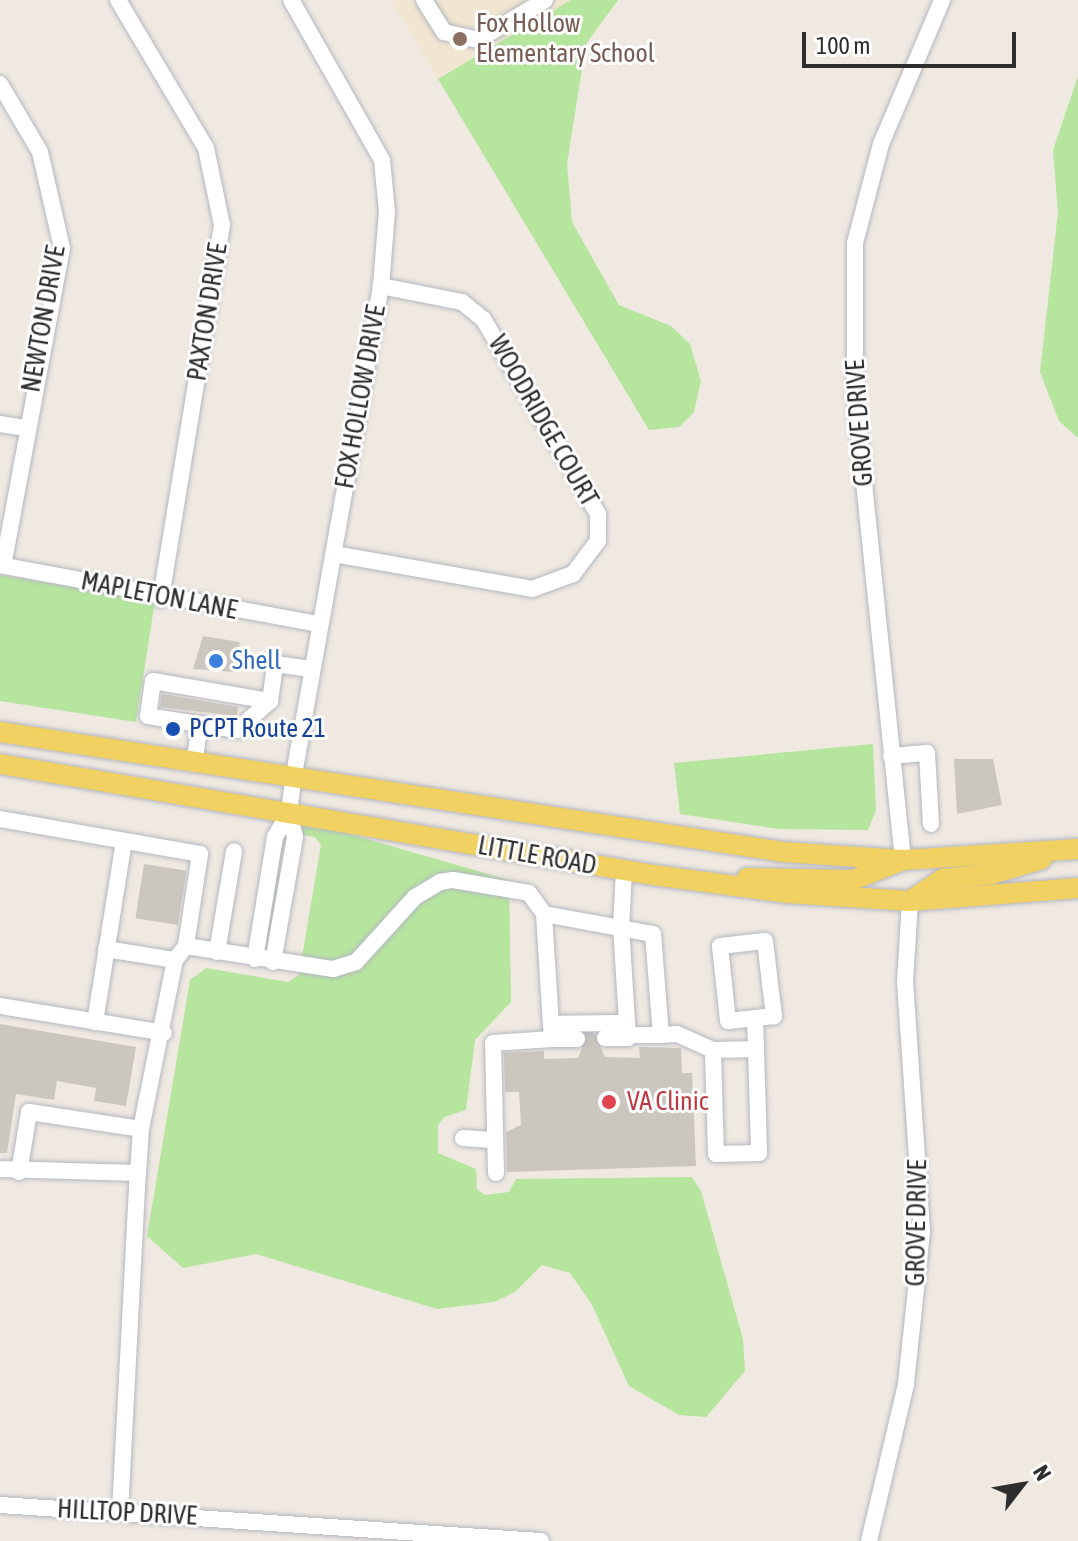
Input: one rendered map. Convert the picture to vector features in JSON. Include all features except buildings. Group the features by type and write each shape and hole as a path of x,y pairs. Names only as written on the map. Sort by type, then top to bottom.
{"main road":[{"name":"LITTLE ROAD","path":"0,732 650,835 903,860 1071,850"},
{"name":"LITTLE ROAD","path":"0,764 720,884 910,901 1078,888"},
{"path":"910,901 933,882 1014,869 1071,850"},
{"path":"720,884 750,878 853,880 903,860"}],"street":[{"name":"PAXTON DRIVE","path":"118,0 206,148 222,225 161,599"},
{"name":"FOX HOLLOW DRIVE","path":"289,813 311,669 381,286 387,212 382,160 352,100 291,0"},
{"path":"424,0 444,32 478,40 545,0"},
{"name":"GROVE DRIVE","path":"903,860 855,395 855,243 881,144 942,0"},
{"name":"NEWTON DRIVE","path":"0,84 40,152 62,248 25,428 2,565"},
{"name":"WOODRIDGE COURT","path":"334,554 532,589 573,574 598,541 598,514 483,319 462,302 381,286"},
{"path":"0,424 25,428"},
{"name":"MAPLETON LANE","path":"2,565 161,599 319,624"},
{"path":"270,701 153,681 148,716 237,730 270,701 275,664 311,669"},
{"path":"194,764 200,724"},
{"path":"891,756 927,753 931,824"},
{"path":"255,959 275,837 289,813"},
{"path":"273,962 295,837 289,813"},
{"path":"0,819 200,854 186,946 175,960 164,1033 141,1129 120,1512"},
{"path":"95,1022 124,841"},
{"path":"217,952 234,851"},
{"path":"624,870 621,928 627,1032"},
{"path":"186,946 273,962 344,967 367,953 415,897 453,880 529,893 544,914 552,1031"},
{"name":"GROVE DRIVE","path":"869,1541 906,1384 922,1234 905,983 910,901"},
{"path":"544,914 653,934 661,1035"},
{"path":"765,941 774,1016 755,1019 728,1021 720,946 765,941"},
{"path":"106,949 175,960"},
{"path":"0,1006 164,1033"},
{"path":"713,1050 716,1154 759,1153 755,1019"},
{"path":"552,1031 577,1039"},
{"path":"496,1173 493,1043 552,1031 627,1032 677,1034 713,1050 756,1049"},
{"path":"605,1038 627,1032"},
{"path":"19,1172 29,1112 141,1129"},
{"path":"463,1138 495,1140"},
{"path":"0,1169 19,1172 138,1173"},
{"name":"HILLTOP DRIVE","path":"0,1505 372,1534 541,1541"}],"shaded area":[{"name":"Fox Hollow Elementary School","path":"391,0 571,0 438,79"}],"green space":[{"path":"571,0 618,0 586,44 567,164 572,222 619,305 671,326 690,344 701,381 694,412 679,427 649,430 438,79"},
{"path":"1078,76 1078,438 1059,421 1040,372 1058,212 1053,150"},
{"path":"0,575 155,601 136,722 0,701"},
{"path":"873,744 876,810 868,830 778,829 680,814 674,763"},
{"path":"282,821 332,829 509,880 511,1002 475,1040 466,1110 444,1117 438,1125 438,1153 476,1169 477,1189 485,1195 509,1192 516,1179 692,1177 701,1191 743,1339 745,1371 706,1417 679,1415 629,1386 592,1305 570,1273 542,1265 515,1292 494,1302 437,1309 256,1254 183,1268 147,1236 190,980 206,968 288,982 299,975 321,845 315,837 280,831"}],"tunnel":[{"path":"577,1039 605,1038"}],"place":[{"name":"Fox Hollow Elementary School","path":"460,39"},
{"name":"Shell","path":"216,661"},
{"name":"PCPT Route 21","path":"173,729"},
{"name":"VA Clinic","path":"609,1102"}]}
